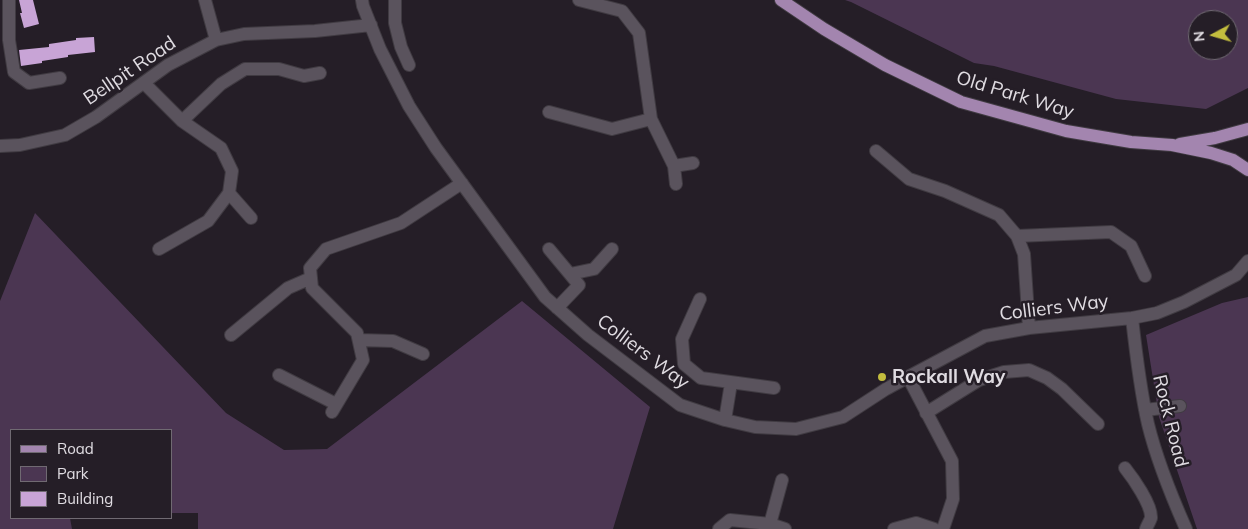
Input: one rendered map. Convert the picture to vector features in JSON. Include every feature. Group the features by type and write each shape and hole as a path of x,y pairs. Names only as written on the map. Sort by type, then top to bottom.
{"main road":[{"name":"Old Park Way","path":"781,0 824,29 885,65 962,102 1066,131 1131,142 1172,145 1221,156 1233,160 1248,170"},
{"name":"Old Park Way","path":"1172,145 1215,138 1248,129"}],"street":[{"path":"9,0 9,40 14,72 29,83 60,78"},
{"path":"205,0 216,40"},
{"name":"Colliers Way","path":"362,0 380,48 409,106 436,148 545,297 588,334 680,405 725,420 755,427 796,429 843,417 886,389 986,336 1028,328 1132,318 1151,314 1170,308 1242,274 1248,261"},
{"path":"395,0 395,23 401,47 409,65"},
{"path":"579,0 622,11 639,33 651,120 674,166 676,184"},
{"name":"Bellpit Road","path":"0,146 20,145 65,135 96,117 168,65 216,40 244,34 316,31 371,25"},
{"path":"182,121 222,84 245,68 279,69 304,76 320,73"},
{"path":"144,83 182,121 221,148 232,171 229,193 208,221 159,249"},
{"path":"549,112 612,129 651,120"},
{"path":"876,151 909,179 945,191 999,215 1017,236 1024,254 1028,328"},
{"path":"674,166 693,164"},
{"path":"279,375 334,408 363,360 357,334 312,288 310,268 326,249 401,223 462,183"},
{"path":"229,193 250,218"},
{"path":"1017,236 1111,232 1131,246 1145,276"},
{"path":"549,249 579,285 557,308"},
{"path":"570,274 594,269 612,250"},
{"path":"231,335 288,288 311,278"},
{"path":"700,299 682,340 684,364 701,378 774,388"},
{"name":"Rock Road","path":"1132,318 1145,410 1161,468 1186,529"},
{"path":"358,340 393,341 423,354"},
{"path":"926,413 979,380 1004,372 1029,370 1047,378 1098,424"},
{"path":"908,377 952,462 953,499 943,529"},
{"path":"725,420 730,383"},
{"path":"1145,410 1180,406"},
{"path":"1125,468 1136,481 1146,500 1151,517 1146,529"},
{"path":"770,524 782,480"},
{"path":"719,529 730,520 770,524 785,529"},
{"path":"894,529 916,523 934,529"}],"green space":[{"path":"845,0 1248,0 1248,88 1206,109 1116,99 994,66 974,63"},
{"path":"35,213 226,413 284,450 327,449 522,301 650,407 613,529 198,529 198,513 172,513 172,429 10,429 10,519 70,519 72,529 0,529 0,301"},
{"path":"1248,297 1248,529 1197,529 1159,417 1146,335 1222,303"}],"building":[{"path":"19,0 33,0 39,24 24,28"},
{"path":"94,37 95,52 68,55 68,57 21,66 19,50 49,47 49,44 76,40 76,38"}],"place":[{"name":"Rockall Way","path":"882,377"}]}
